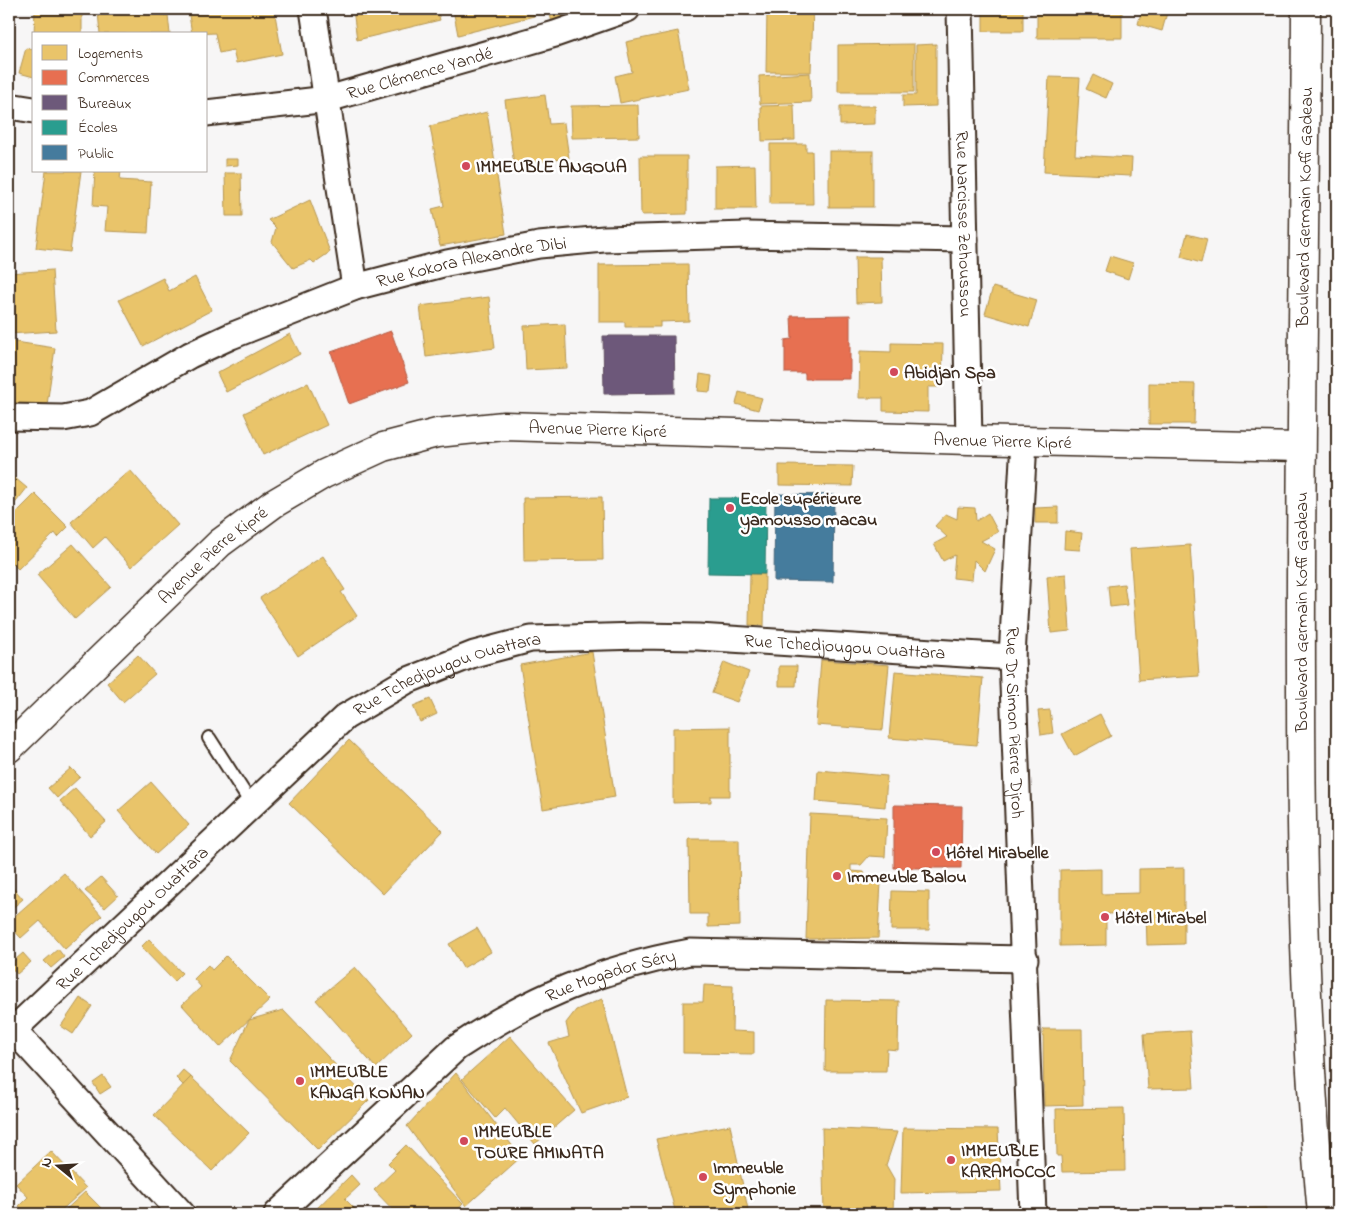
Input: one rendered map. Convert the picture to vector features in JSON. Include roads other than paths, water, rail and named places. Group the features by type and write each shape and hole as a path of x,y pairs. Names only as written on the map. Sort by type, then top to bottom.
{"street":[{"path":"314,9 356,287"},
{"name":"Rue Clémence Yandé","path":"208,113 328,99 546,37 627,9"},
{"name":"Rue Narcisse Zehoussou","path":"960,9 970,440"},
{"name":"Boulevard Germain Koffi Gadeau","path":"1306,9 1300,447 1302,855 1306,981 1322,1214"},
{"path":"9,106 32,110"},
{"name":"Rue Kokora Alexandre Dibi","path":"9,417 63,418 90,413 190,355 222,340 356,287 447,264 530,247 604,239 748,235 965,239"},
{"name":"Avenue Pierre Kipré","path":"9,748 220,543 273,504 324,474 383,447 437,433 504,426 970,440 1300,447"},
{"name":"Rue Dr Simon Pierre Djroh","path":"1024,441 1012,656 1025,959 1033,1214"},
{"name":"Rue Tchedjougou Ouattara","path":"10,1029 345,717 398,686 474,654 531,639 640,636 698,637 1012,656"},
{"name":"Rue Mogador Séry","path":"277,1214 456,1048 481,1031 548,995 587,978 642,961 690,952 1025,959"},
{"path":"10,1029 182,1214"}],"lane":[{"path":"210,738 252,805"}],"place":[{"name":"IMMEUBLE ANGOUA","path":"466,166"},
{"name":"Abidjan Spa","path":"894,372"},
{"name":"Ecole supérieure yamousso macau","path":"730,508"},
{"name":"Hôtel Mirabelle","path":"936,852"},
{"name":"Immeuble Balou","path":"837,876"},
{"name":"Hôtel Mirabel","path":"1105,917"},
{"name":"IMMEUBLE KANGA KONAN","path":"300,1081"},
{"name":"IMMEUBLE TOURE AMINATA","path":"464,1141"},
{"name":"IMMEUBLE KARAMOCOC","path":"951,1160"},
{"name":"Immeuble Symphonie","path":"703,1177"}]}
